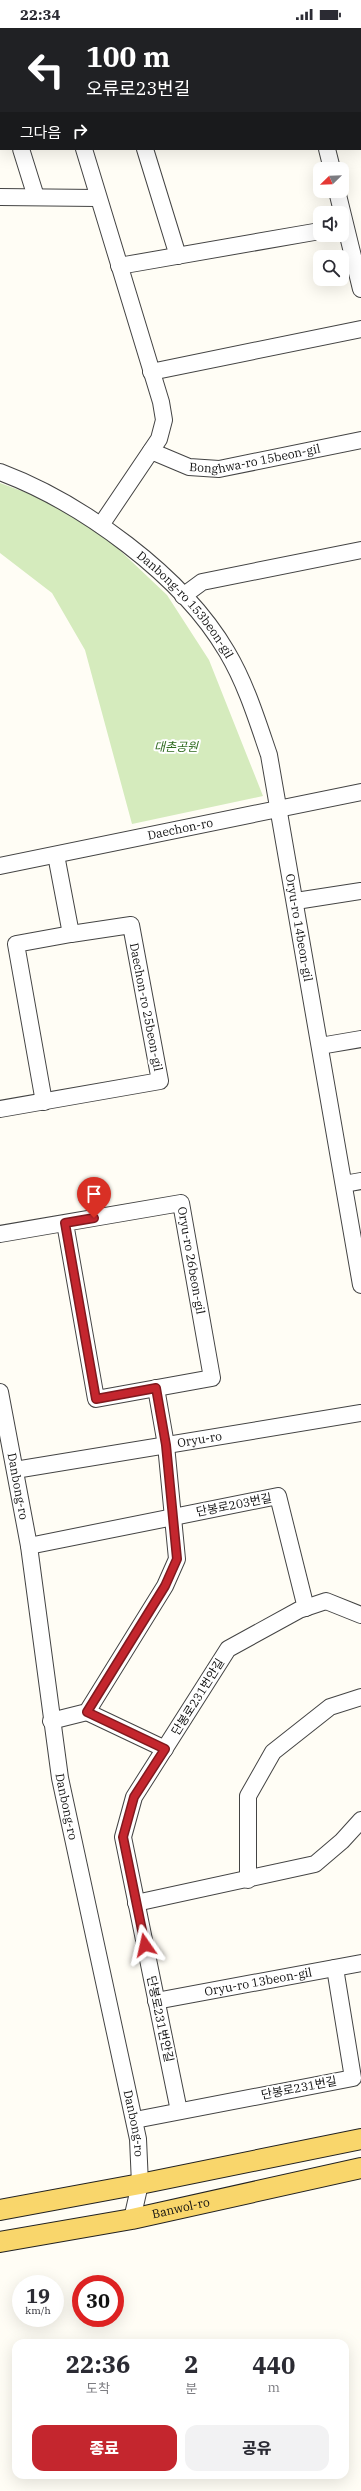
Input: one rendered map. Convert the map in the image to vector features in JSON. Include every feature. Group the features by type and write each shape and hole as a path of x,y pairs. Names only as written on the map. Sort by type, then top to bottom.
{"main road":[{"path":"0,2210 140,2184 361,2139"},
{"name":"Banwol-ro","path":"0,2242 132,2219 361,2168"}],"street":[{"path":"21,150 36,197"},
{"path":"84,150 97,198 151,372 164,420 159,439 101,525"},
{"path":"145,150 178,256"},
{"path":"327,150 330,162"},
{"path":"0,197 97,198"},
{"path":"119,266 313,232"},
{"path":"348,242 361,289"},
{"path":"151,372 361,329"},
{"name":"Bonghwa-ro 15beon-gil","path":"151,451 189,467 219,469 361,440"},
{"name":"Danbong-ro 153beon-gil","path":"0,472 33,485 101,525 135,552 200,615 226,651 252,702 269,755 279,809"},
{"path":"182,596 202,582 361,550"},
{"name":"Daechon-ro","path":"0,866 361,792"},
{"name":"Oryu-ro 14beon-gil","path":"279,809 361,1285"},
{"path":"56,855 71,934"},
{"path":"296,901 361,891"},
{"name":"Daechon-ro 25beon-gil","path":"0,1109 44,1102 160,1081 130,925 16,944 44,1102"},
{"path":"320,1046 361,1039"},
{"path":"344,1184 361,1181"},
{"name":"Oryu-ro 26beon-gil","path":"0,1234 181,1203 212,1378 96,1399 65,1223"},
{"path":"87,1712 165,1586 177,1559 166,1445 156,1388"},
{"name":"Danbong-ro","path":"0,1392 29,1546 51,1721 60,1778 135,2120 138,2139 140,2184 132,2219"},
{"name":"Oryu-ro","path":"15,1470 361,1413"},
{"name":"단봉로203번길","path":"29,1546 278,1496 306,1608"},
{"name":"단봉로231번안길","path":"179,2111 123,1837 134,1797 228,1649 306,1608 326,1601 361,1615"},
{"path":"248,1880 248,1796 273,1752 330,1707 361,1697"},
{"path":"51,1721 87,1712 165,1749"},
{"path":"136,1903 248,1880 315,1864 342,1841 361,1820"},
{"name":"Oryu-ro 13beon-gil","path":"156,2001 361,1963"},
{"name":"단봉로231번길","path":"135,2120 353,2078 335,1968"}],"green space":[{"name":"대촌공원","path":"0,483 49,501 110,541 167,595 209,660 263,796 132,824 85,650 52,593 0,553"}],"route":[{"path":"94,1218 65,1223 96,1399 156,1388 166,1445 177,1559 165,1586 87,1712 165,1749 134,1797 123,1837 145,1945"}]}
